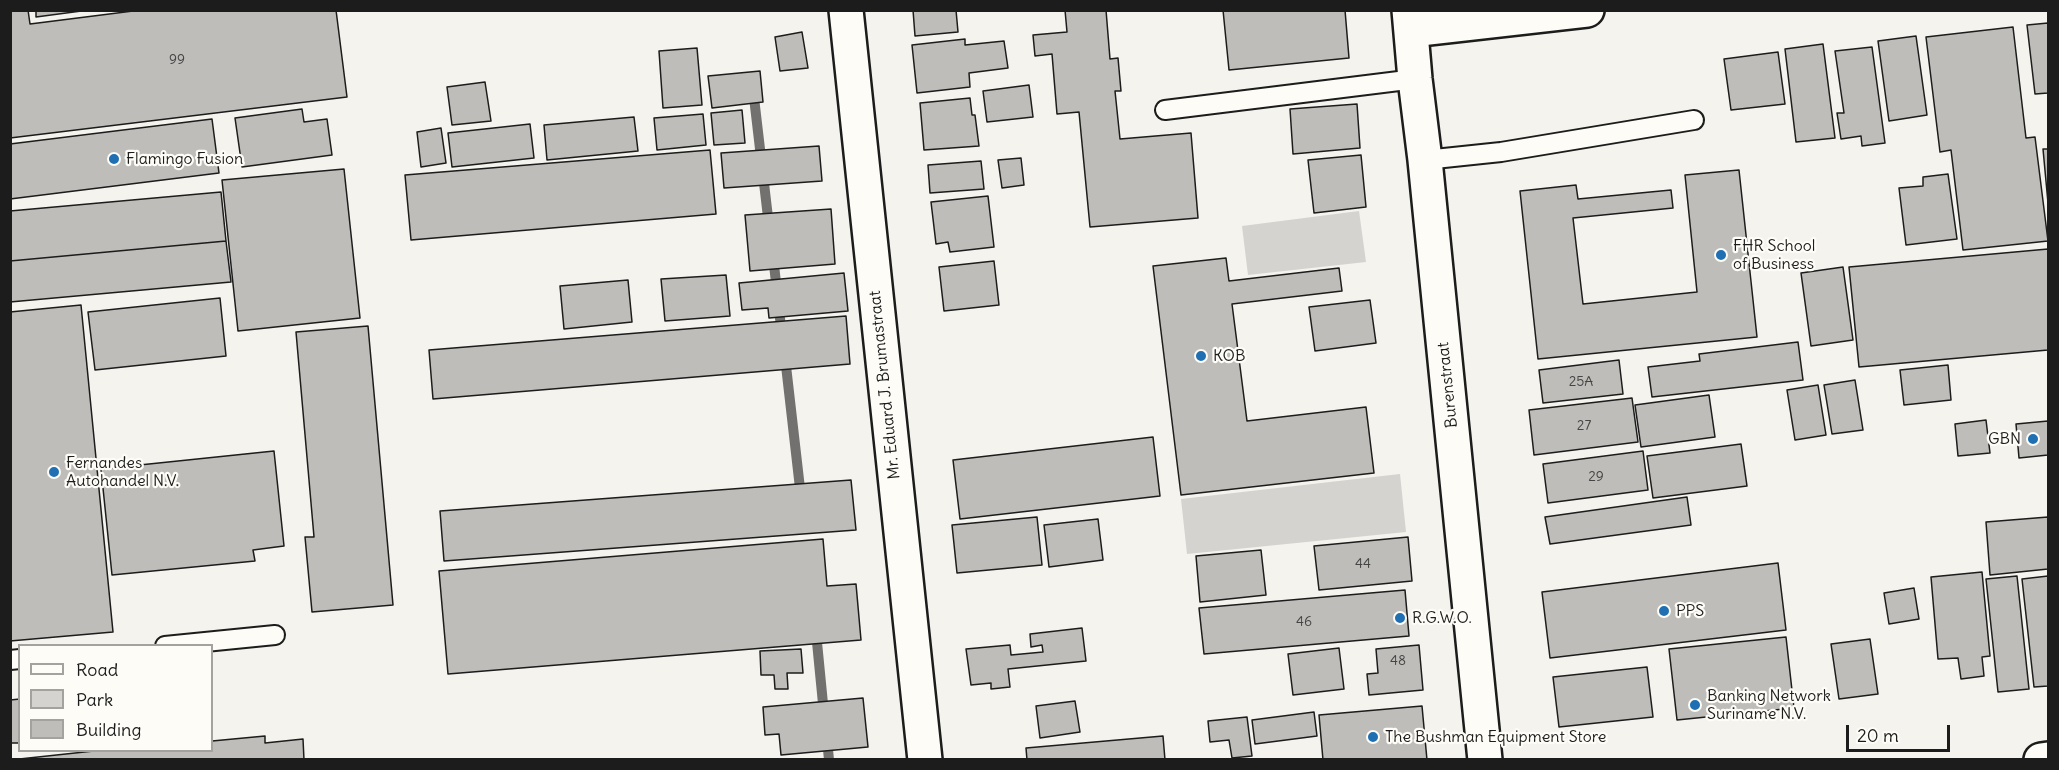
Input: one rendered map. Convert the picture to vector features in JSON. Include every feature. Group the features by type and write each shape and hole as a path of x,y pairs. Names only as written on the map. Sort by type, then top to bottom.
{"street":[{"name":"Mr. Eduard J. Brumastraat","path":"846,10 925,759"},
{"path":"1410,20 1587,10"},
{"name":"Burenstraat","path":"1410,20 1485,759"},
{"path":"2041,759 2049,759"}],"lane":[{"path":"1165,110 1415,79"},
{"path":"1425,160 1501,152 1694,120"},
{"path":"177,644 275,636"}],"green space":[{"path":"1359,211 1366,262 1248,275 1242,226"},
{"path":"1400,474 1406,532 1187,554 1181,499"}],"building":[{"path":"10,10 28,10 30,24 141,10 336,10 347,97 10,138"},
{"path":"36,10 89,10 36,17"},
{"path":"913,10 956,10 958,32 915,36"},
{"path":"1065,10 1106,10 1110,59 1118,58 1121,91 1115,91 1120,139 1191,133 1198,218 1090,227 1079,112 1057,114 1052,54 1035,56 1033,35 1067,32"},
{"path":"1223,10 1345,10 1349,58 1229,70"},
{"path":"2048,23 2048,93 2035,94 2027,25"},
{"path":"2013,27 2026,138 2035,137 2048,241 1963,250 1951,150 1940,152 1926,37"},
{"path":"802,32 808,68 780,71 775,37"},
{"path":"1916,36 1927,115 1889,121 1878,41"},
{"path":"965,39 965,45 1004,41 1008,68 969,73 970,87 917,93 912,45"},
{"path":"1823,44 1835,138 1796,142 1785,49"},
{"path":"1872,47 1885,143 1862,146 1861,136 1841,139 1837,113 1844,113 1835,51"},
{"path":"697,48 702,105 663,108 659,51"},
{"path":"1778,52 1785,104 1731,110 1724,59"},
{"path":"760,71 763,102 712,108 708,76"},
{"path":"485,82 491,121 452,125 447,87"},
{"path":"1029,85 1033,117 987,122 983,91"},
{"path":"970,98 979,146 924,150 920,103"},
{"path":"1357,104 1360,148 1293,154 1290,109"},
{"path":"302,109 304,122 327,119 332,155 242,167 235,118"},
{"path":"742,110 745,143 714,145 711,113"},
{"path":"703,114 706,145 657,150 654,118"},
{"path":"634,117 638,151 547,160 544,125"},
{"name":"Flamingo Fusion","path":"212,119 219,173 10,199 10,144"},
{"path":"530,124 534,158 452,167 448,133"},
{"path":"441,128 446,163 421,167 417,132"},
{"path":"819,146 822,181 724,188 721,153"},
{"path":"2043,149 2048,149 2048,203"},
{"path":"710,150 716,214 411,240 405,175"},
{"path":"1361,155 1366,207 1314,213 1308,160"},
{"path":"1021,158 1024,185 1002,188 998,160"},
{"path":"981,161 984,189 930,193 928,165"},
{"path":"344,169 360,318 238,331 222,180"},
{"name":"FHR School of Business","path":"1739,170 1757,337 1538,359 1520,191 1576,185 1578,199 1671,190 1673,208 1573,218 1583,304 1697,292 1685,175"},
{"path":"1948,174 1957,239 1906,245 1899,188 1923,186 1923,177"},
{"path":"221,192 226,241 10,261 10,211"},
{"path":"988,196 994,247 950,252 948,242 936,244 931,202"},
{"path":"831,209 835,264 750,271 745,215"},
{"path":"226,241 231,282 10,302 10,261"},
{"path":"2048,249 2048,350 1859,367 1849,267"},
{"name":"KOB","path":"1226,258 1229,281 1339,268 1342,291 1232,304 1247,421 1366,407 1374,473 1181,495 1153,266"},
{"path":"994,261 999,305 944,311 939,267"},
{"path":"1843,267 1853,340 1811,346 1801,273"},
{"path":"844,273 848,311 769,318 768,308 742,310 739,283"},
{"path":"726,275 730,316 665,321 661,279"},
{"path":"628,280 632,322 564,329 560,286"},
{"path":"220,298 226,356 95,370 88,312"},
{"path":"1370,300 1376,343 1315,351 1309,307"},
{"name":"Fernandes Autohandel N.V.","path":"81,305 113,632 10,641 10,312"},
{"path":"846,316 850,364 433,399 429,350"},
{"path":"368,326 393,605 312,612 305,537 314,537 296,332"},
{"path":"1798,342 1803,380 1652,397 1648,367 1700,361 1699,354"},
{"path":"1619,360 1623,394 1543,403 1539,370"},
{"path":"1948,365 1951,400 1904,405 1900,370"},
{"path":"1855,380 1863,430 1832,434 1824,385"},
{"path":"1818,385 1826,435 1795,440 1787,390"},
{"path":"1709,395 1715,437 1641,447 1635,405"},
{"path":"1632,398 1638,442 1534,455 1529,410"},
{"path":"1986,420 1990,453 1958,456 1955,424"},
{"name":"GBN","path":"2048,421 2048,455 2019,458 2016,424"},
{"path":"1153,437 1160,496 960,519 953,460"},
{"path":"1741,444 1747,486 1653,498 1647,456"},
{"path":"274,451 284,546 253,550 255,561 112,575 101,469"},
{"path":"1643,451 1648,490 1548,503 1543,464"},
{"path":"851,480 856,530 444,561 440,511"},
{"path":"1687,497 1691,525 1550,544 1545,517"},
{"path":"1037,517 1042,565 957,573 952,525"},
{"path":"2048,517 2048,569 1990,575 1986,522"},
{"path":"1098,519 1103,560 1049,567 1044,525"},
{"path":"1408,537 1412,581 1319,590 1314,546"},
{"path":"823,539 827,586 856,584 861,640 448,674 439,571"},
{"path":"1261,550 1266,595 1200,602 1196,556"},
{"name":"PPS","path":"1778,563 1786,630 1550,658 1542,592"},
{"path":"1982,572 1990,656 1982,657 1984,676 1961,679 1958,658 1938,659 1931,577"},
{"path":"2017,576 2029,689 1998,692 1986,579"},
{"path":"2048,576 2048,686 2034,687 2022,579"},
{"path":"1914,588 1919,619 1889,624 1884,593"},
{"path":"1405,590 1409,636 1204,654 1199,608"},
{"path":"1082,628 1086,661 1008,669 1010,687 991,689 991,683 971,685 966,649 1010,645 1011,655 1043,652 1042,645 1031,647 1030,634"},
{"path":"1786,637 1794,708 1677,720 1669,649"},
{"path":"1870,639 1878,694 1839,699 1831,644"},
{"path":"1419,645 1423,690 1369,695 1367,674 1378,673 1376,649"},
{"path":"1339,648 1344,689 1293,695 1288,654"},
{"path":"801,649 803,673 787,673 788,689 775,689 774,675 761,675 760,651"},
{"path":"1647,667 1653,717 1559,727 1553,677"},
{"path":"863,698 868,747 781,755 779,734 765,735 763,707"},
{"path":"18,699 18,743 10,743 10,700"},
{"path":"1075,701 1080,732 1040,738 1036,706"},
{"name":"The Bushman Equipment Store","path":"1422,706 1427,760 1323,760 1319,715"},
{"path":"1314,712 1317,736 1255,744 1252,720"},
{"path":"1247,717 1252,756 1232,758 1229,740 1210,742 1208,721"},
{"path":"265,736 265,743 303,739 304,760 10,760 84,752 213,752 213,741"},
{"path":"1163,736 1165,760 1027,760 1026,748"}],"waterway":[{"path":"753,89 769,226"},
{"path":"773,256 782,336"},
{"path":"785,357 801,497"},
{"path":"816,632 824,714"},
{"path":"827,739 829,760"}],"place":[{"name":"Flamingo Fusion","path":"114,159"},
{"name":"FHR School of Business","path":"1721,255"},
{"name":"KOB","path":"1201,356"},
{"name":"GBN","path":"2033,439"},
{"name":"Fernandes Autohandel N.V.","path":"54,472"},
{"name":"PPS","path":"1664,611"},
{"name":"R.G.W.O.","path":"1400,618"},
{"name":"Banking Network Suriname N.V.","path":"1695,705"},
{"name":"The Bushman Equipment Store","path":"1373,737"}]}
